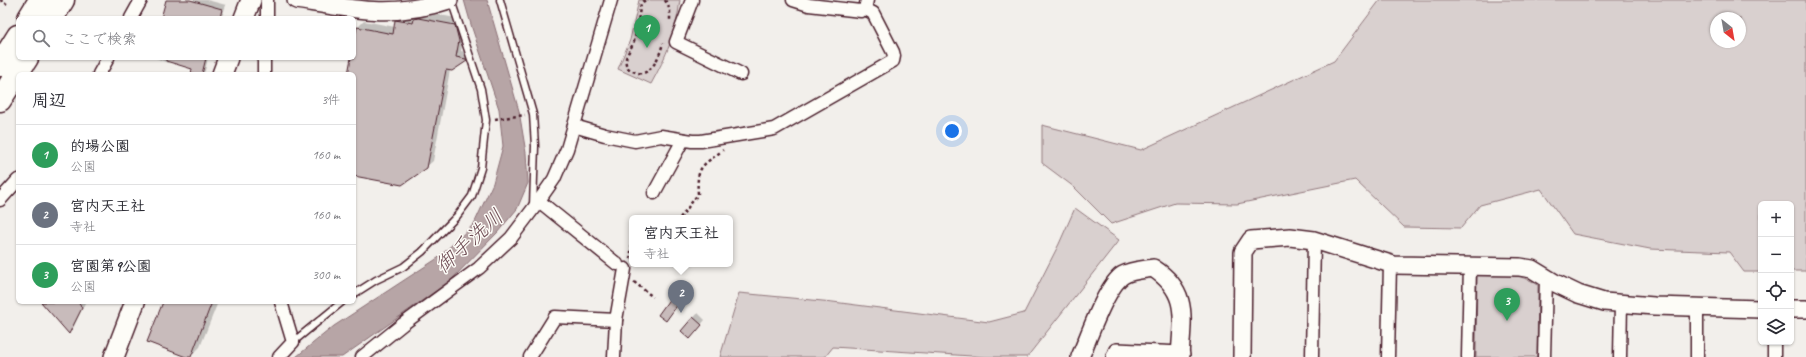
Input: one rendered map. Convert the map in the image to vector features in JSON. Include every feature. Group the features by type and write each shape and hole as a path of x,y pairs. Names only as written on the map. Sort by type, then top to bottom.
{"highway":[{"path":"30,16 40,0"},
{"path":"53,16 63,0"},
{"path":"0,65 16,39"},
{"path":"19,72 27,60"},
{"path":"0,100 16,76"}],"main road":[{"path":"245,16 251,0"},
{"path":"223,72 227,60"},
{"path":"114,357 134,304"}],"street":[{"path":"132,16 141,0"},
{"path":"266,0 267,16"},
{"path":"296,0 354,10 393,12 420,8 450,0"},
{"path":"362,357 403,324 479,268 511,238 536,205 554,178 567,148 611,0"},
{"path":"692,0 676,42 741,74"},
{"path":"574,126 604,135 636,141 662,136 683,140 701,141 774,129 890,65 894,56 893,52 873,13 866,4 861,11 809,5 797,1"},
{"path":"100,72 107,60"},
{"path":"264,60 264,72"},
{"path":"654,193 683,140"},
{"path":"0,200 16,182"},
{"path":"536,205 621,266 614,357"},
{"path":"1242,357 1243,252 1251,240 1290,237 1314,240 1390,264 1470,265 1520,267 1532,269 1546,278 1578,294 1604,302 1697,308 1758,309"},
{"path":"1312,357 1314,240"},
{"path":"1388,357 1390,264"},
{"path":"1468,357 1470,265"},
{"path":"1080,357 1112,287 1122,276 1131,272 1153,268 1165,275 1174,285 1180,298 1182,321 1180,356 1138,355 1117,352 1115,357"},
{"path":"1544,357 1546,278"},
{"path":"1620,357 1621,303"},
{"path":"279,357 293,342 282,304"},
{"path":"1697,308 1697,357"},
{"path":"1794,309 1806,309"},
{"path":"530,357 555,318 616,320"},
{"path":"1774,345 1774,357"}],"lane":[{"path":"356,293 376,280 403,267 422,252 457,216 472,196 481,168 486,120 481,88 450,0"},
{"path":"500,0 533,114 536,205"},
{"path":"293,342 340,304"}],"path":[{"path":"0,0 7,4"},
{"path":"645,0 641,4 634,41 626,60 626,66 638,74 648,72 660,54 665,39"},
{"path":"664,0 670,10 668,27"},
{"path":"486,120 533,114"},
{"path":"682,215 698,194 697,178 699,173 703,166 727,148 727,136"},
{"path":"638,286 653,297"}],"shaded area":[{"path":"639,0 680,0 670,44 651,84 618,69 630,40"},
{"path":"1380,0 1806,0 1806,271 1794,271 1794,201 1758,201 1758,272 1744,272 1729,252 1650,249 1573,234 1541,189 1480,205 1461,228 1404,227 1355,180 1237,204 1175,203 1111,224 1074,187 1042,163 1042,125 1141,150 1334,61"},
{"path":"1075,208 1119,240 1027,357 987,357 833,347 825,357 720,357 739,293 833,302 989,322 1024,313 1059,244"},
{"path":"1477,274 1501,274 1516,276 1538,285 1537,357 1476,357"}],"water":[{"name":"御手洗川","path":"464,0 487,0 519,111 526,153 528,183 517,209 497,233 450,281 342,357 296,357 334,326 438,258 474,224 493,183 503,146 499,109"}],"building":[{"path":"166,0 190,0 222,9 220,16 162,16"},
{"path":"418,18 455,25 459,41 456,57 466,59 467,61 452,71 446,70 427,168 402,185 356,176 356,72 348,72 351,60 356,60 357,27 393,34 395,20 413,23 414,19"},
{"path":"206,60 202,72 191,72 192,69 166,61"},
{"path":"676,290 684,296 666,321 658,315"},
{"path":"43,304 79,304 82,308 69,334"},
{"path":"162,304 211,304 191,357 186,357 147,342"},
{"path":"693,317 702,325 690,339 681,331"}],"place":[{"name":"的場公園","path":"647,48"},
{"name":"宮内天王社","path":"681,313"},
{"name":"宮園第9公園","path":"1507,321"}]}
